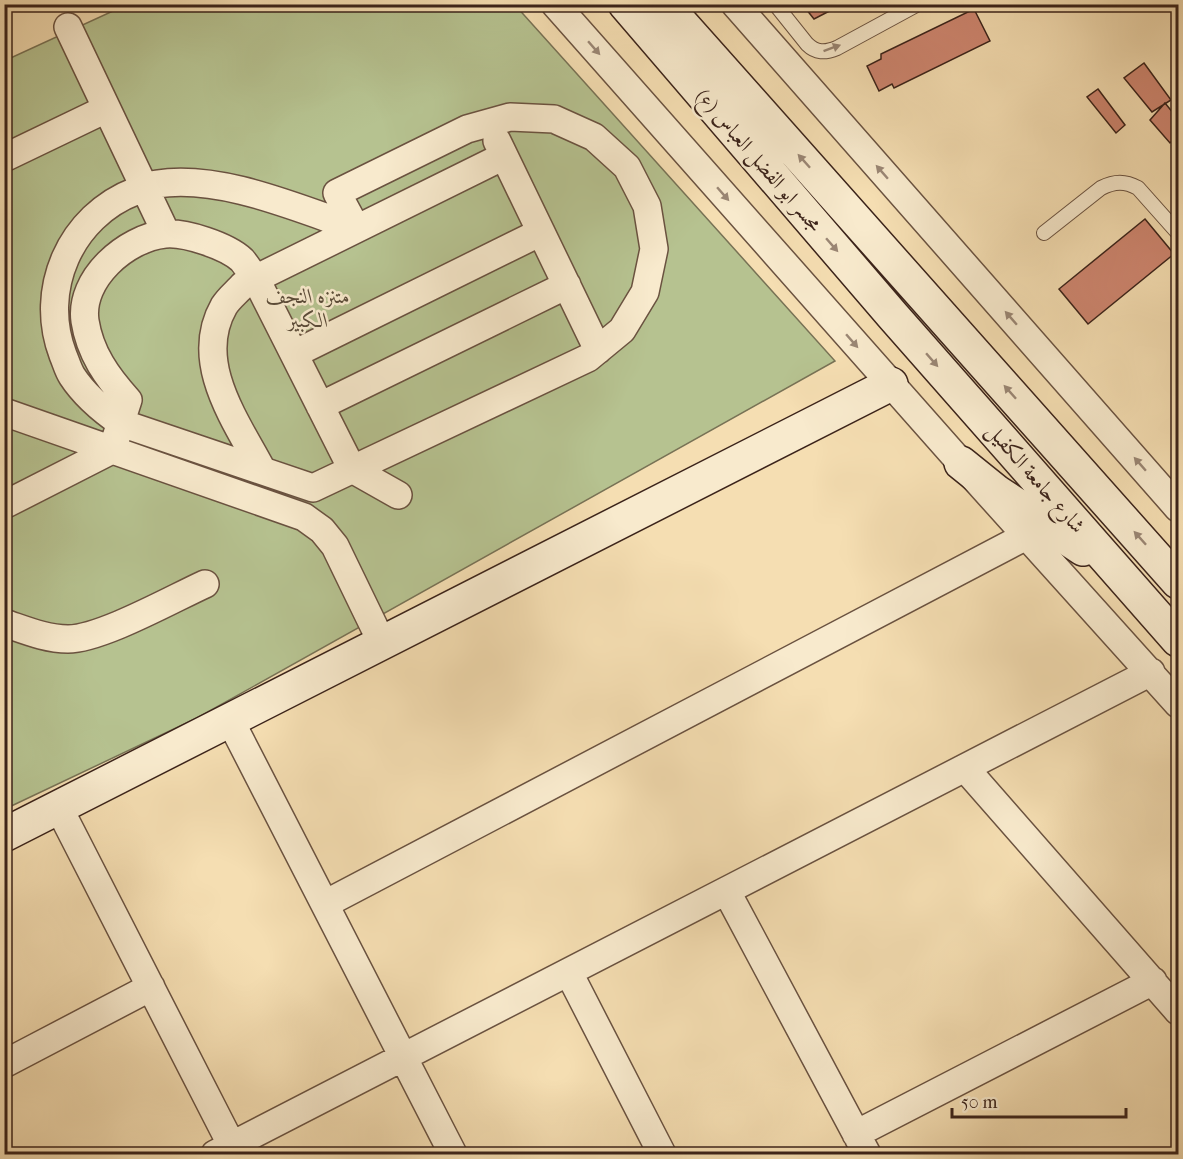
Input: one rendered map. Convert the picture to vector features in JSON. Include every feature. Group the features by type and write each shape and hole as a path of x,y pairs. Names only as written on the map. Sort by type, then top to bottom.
{"main road":[{"name":"مجسر ابو الفضل العباس (ع)","path":"625,4 666,22 913,283"},
{"name":"مجسر ابو الفضل العباس (ع)","path":"666,22 893,316"},
{"name":"شارع جامعة الكفيل","path":"913,283 1179,582"},
{"name":"شارع جامعة الكفيل","path":"893,316 1179,640"},
{"path":"4,835 891,384"},
{"path":"961,463 997,492 1098,560 1136,591"}],"street":[{"path":"555,4 961,463 1179,704"},
{"path":"735,4 1179,508"},
{"path":"68,27 166,233"},
{"path":"4,158 106,109"},
{"path":"510,117 554,119 594,137 627,167 647,206 654,249 645,292 622,330 588,358 313,488 121,423 97,407 71,375 57,338 54,297 64,258 87,223 118,198 156,184 196,182 245,191 356,228 338,192 467,129 510,117"},
{"path":"488,123 598,350"},
{"path":"262,470 216,377 212,353 214,328 225,304 243,285 504,156"},
{"path":"294,354 541,232"},
{"path":"4,505 112,450 128,400 102,368 91,343 85,319 86,300 91,285 102,268 120,253 144,239 166,233 197,238 222,248 242,260 256,279 352,470 398,495"},
{"path":"320,406 567,285"},
{"path":"4,412 304,517 322,530 335,546 382,643"},
{"path":"325,904 1028,535"},
{"path":"4,623 47,636 69,639 102,632 205,584"},
{"path":"59,808 151,987 224,1150 1152,672"},
{"path":"230,720 453,1155"},
{"path":"965,768 1179,1011"},
{"path":"727,892 861,1144 1153,981"},
{"path":"569,973 662,1155"},
{"path":"4,1064 151,987"}],"lane":[{"path":"775,4 807,44 821,52 837,48 918,4"},
{"path":"1044,233 1101,188 1119,182 1138,188 1179,233"}],"green space":[{"name":"متنزه النجف الكبير","path":"126,5 515,5 835,361 197,718 5,809 4,61"}],"building":[{"path":"802,4 843,4 814,19"},
{"path":"974,9 990,41 894,88 892,84 879,91 867,66 881,59 881,54"},
{"path":"1144,63 1171,100 1152,112 1124,78"},
{"path":"1098,89 1125,125 1116,133 1087,97"},
{"path":"1165,103 1178,119 1178,135 1170,143 1150,120"},
{"path":"1145,219 1174,254 1088,324 1059,289"}]}
